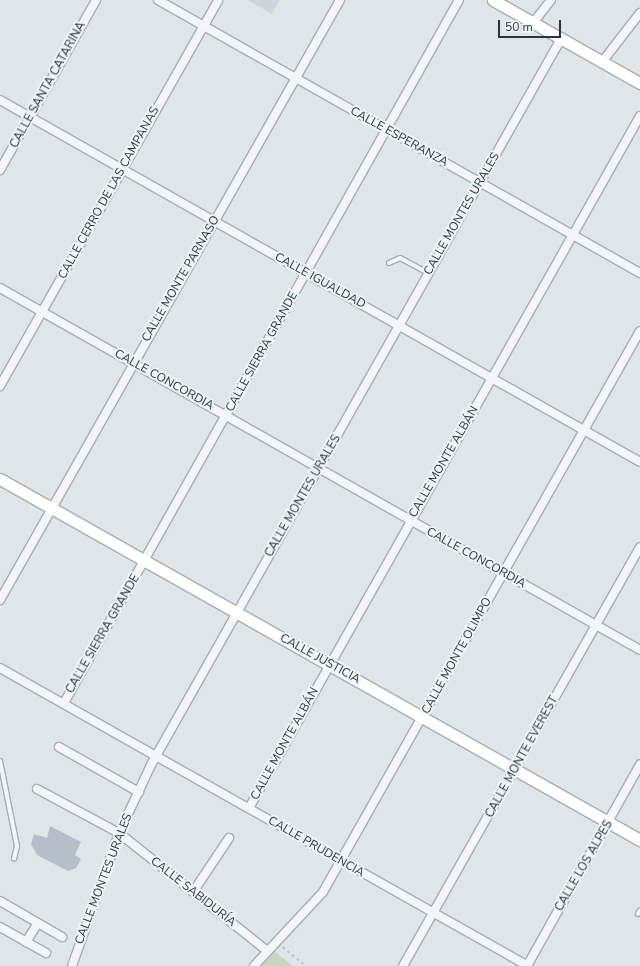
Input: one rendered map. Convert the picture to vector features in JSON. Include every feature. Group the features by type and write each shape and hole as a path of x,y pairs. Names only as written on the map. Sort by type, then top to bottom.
{"street":[{"name":"CALLE SANTA CATARINA","path":"0,170 96,0"},
{"name":"CALLE ESPERANZA","path":"158,0 640,273"},
{"name":"CALLE CERRO DE LAS CAMPANAS","path":"0,386 218,0"},
{"name":"CALLE MONTE PARNASO","path":"0,600 340,0"},
{"name":"CALLE SIERRA GRANDE","path":"64,703 388,131 459,0"},
{"path":"493,0 640,84"},
{"path":"533,23 551,0"},
{"path":"602,62 640,13"},
{"name":"CALLE MONTES URALES","path":"72,966 119,833 156,755 428,273 481,183 561,39"},
{"name":"CALLE IGUALDAD","path":"0,100 640,462"},
{"name":"CALLE MONTE ALBÁN","path":"249,808 640,116"},
{"name":"CALLE CONCORDIA","path":"0,288 227,416 410,522 596,624 640,650"},
{"name":"CALLE MONTE OLIMPO","path":"254,966 266,950 324,892 640,331"},
{"name":"CALLE JUSTICIA","path":"0,479 640,840"},
{"name":"CALLE MONTE EVEREST","path":"403,966 640,547"},
{"name":"CALLE PRUDENCIA","path":"0,668 527,966"},
{"path":"59,747 139,792"},
{"name":"CALLE LOS ALPES","path":"527,966 640,765"},
{"name":"CALLE SABIDURÍA","path":"37,789 119,833 266,950"},
{"path":"193,892 228,838"},
{"path":"0,901 62,937"},
{"path":"26,942 38,923"},
{"path":"0,927 46,953"}],"lane":[{"path":"389,263 400,258 428,273"},
{"path":"0,761 17,846 14,859"}],"path":[{"path":"276,941 306,966"}],"shaded area":[{"path":"248,0 280,0 272,14"}],"green space":[{"path":"274,951 293,966 262,966"}],"building":[{"path":"50,826 81,842 75,855 81,859 76,868 68,871 37,855 31,844 34,834 47,838"}]}
